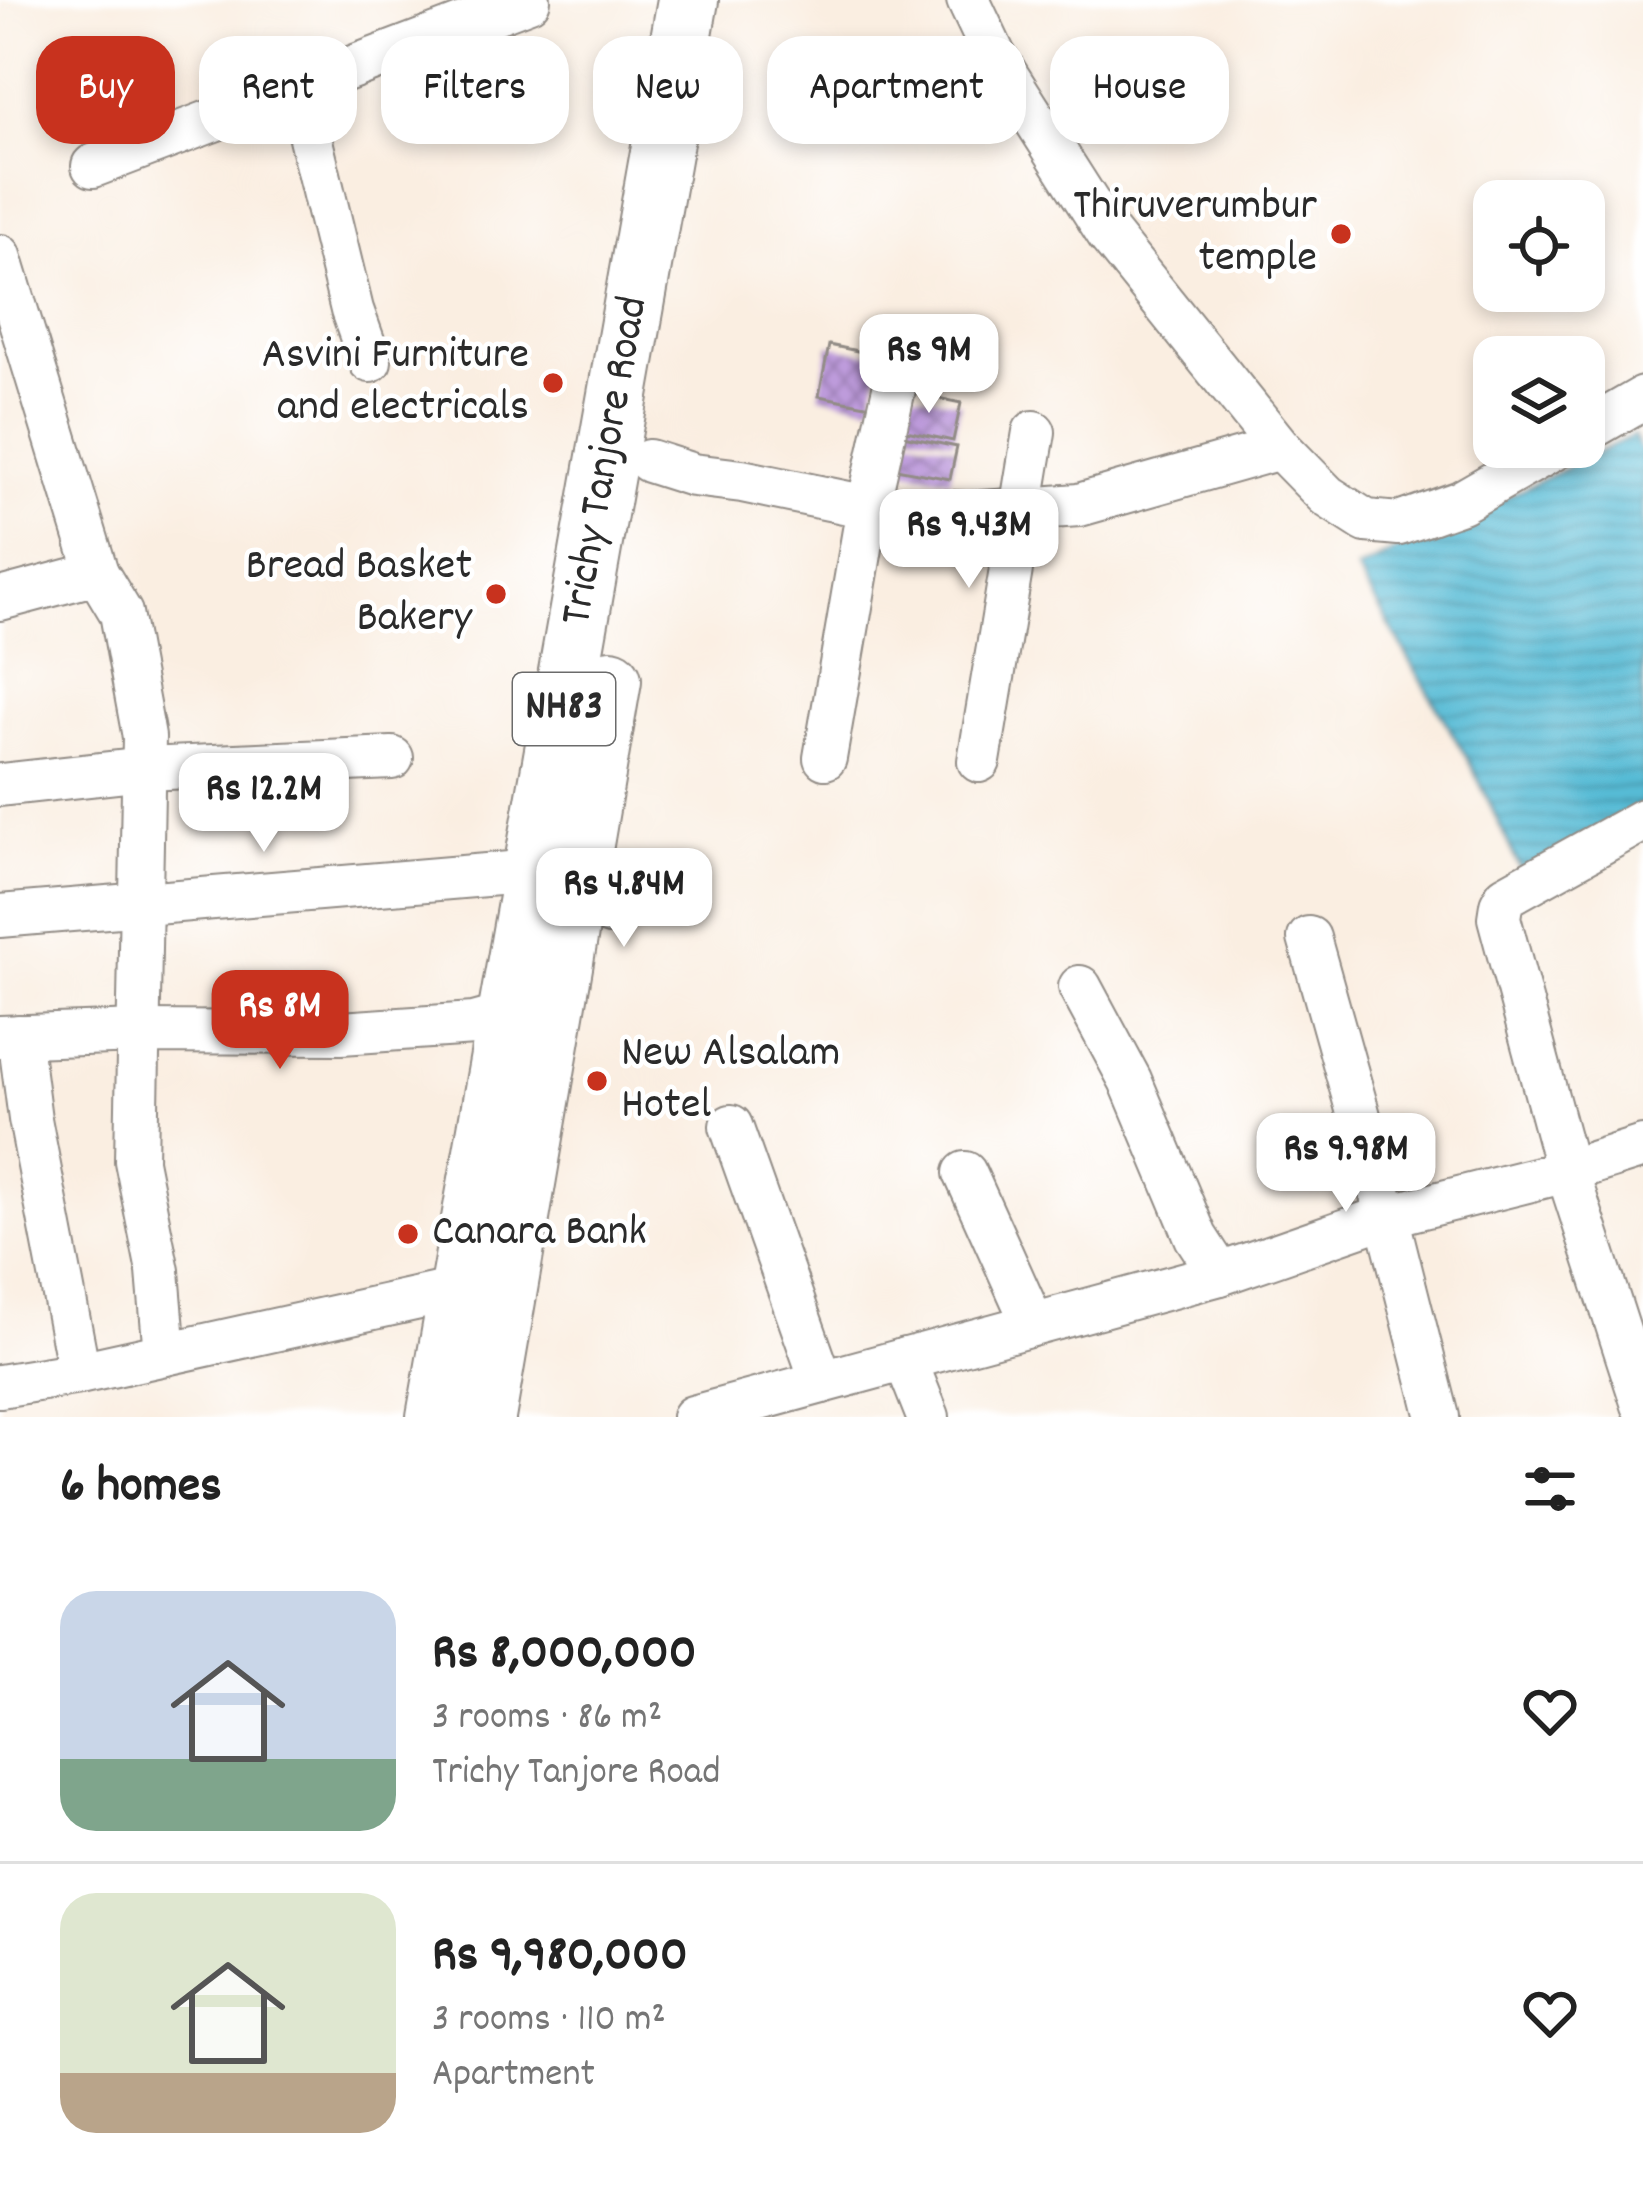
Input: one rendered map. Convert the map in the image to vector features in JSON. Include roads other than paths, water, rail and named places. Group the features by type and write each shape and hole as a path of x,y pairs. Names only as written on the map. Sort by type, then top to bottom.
{"highway":[{"name":"Trichy Tanjore Road","path":"485,1417 531,1015 555,885 688,0"},
{"name":"Trichy Tanjore Road","path":"555,885 649,461 729,0"},
{"name":"Trichy Tanjore Road","path":"436,1417 460,1289 531,1015"}],"street":[{"path":"357,66 529,0"},
{"path":"968,0 994,55 1108,234 1280,448 1327,496 1366,521 1400,524 1461,502 1520,468"},
{"path":"93,166 199,126"},
{"path":"312,144 352,310 370,362"},
{"path":"0,256 97,573 121,613 145,736 136,1162 158,1271 165,1354"},
{"path":"824,758 868,508 900,361"},
{"path":"1605,420 1643,398"},
{"path":"979,761 1034,432"},
{"path":"649,461 694,475 868,508 968,513 1079,505 1280,448"},
{"path":"0,599 97,573"},
{"path":"0,785 145,769 392,758"},
{"path":"1643,820 1506,896 1499,918 1567,1171 1643,1405"},
{"path":"0,916 142,904 555,885 610,913 679,893"},
{"path":"1309,938 1438,1417"},
{"path":"1079,987 1130,1080 1196,1237 1220,1274"},
{"path":"79,1373 31,1119 10,1036 341,1033 531,1015"},
{"path":"731,1126 822,1382"},
{"path":"693,1417 1220,1274 1387,1216 1643,1147"},
{"path":"965,1174 1033,1324"},
{"path":"0,1386 460,1289"},
{"path":"905,1359 928,1417"}],"water":[{"path":"1634,435 1643,456 1643,803 1521,871 1475,772 1357,570 1566,468 1605,468 1605,449"}],"place":[{"name":"Thiruverumbur temple","path":"1341,234"},
{"name":"Asvini Furniture and electricals","path":"553,383"},
{"name":"Bread Basket Bakery","path":"496,594"},
{"name":"New Alsalam Hotel","path":"597,1081"},
{"name":"Canara Bank","path":"408,1234"}]}
